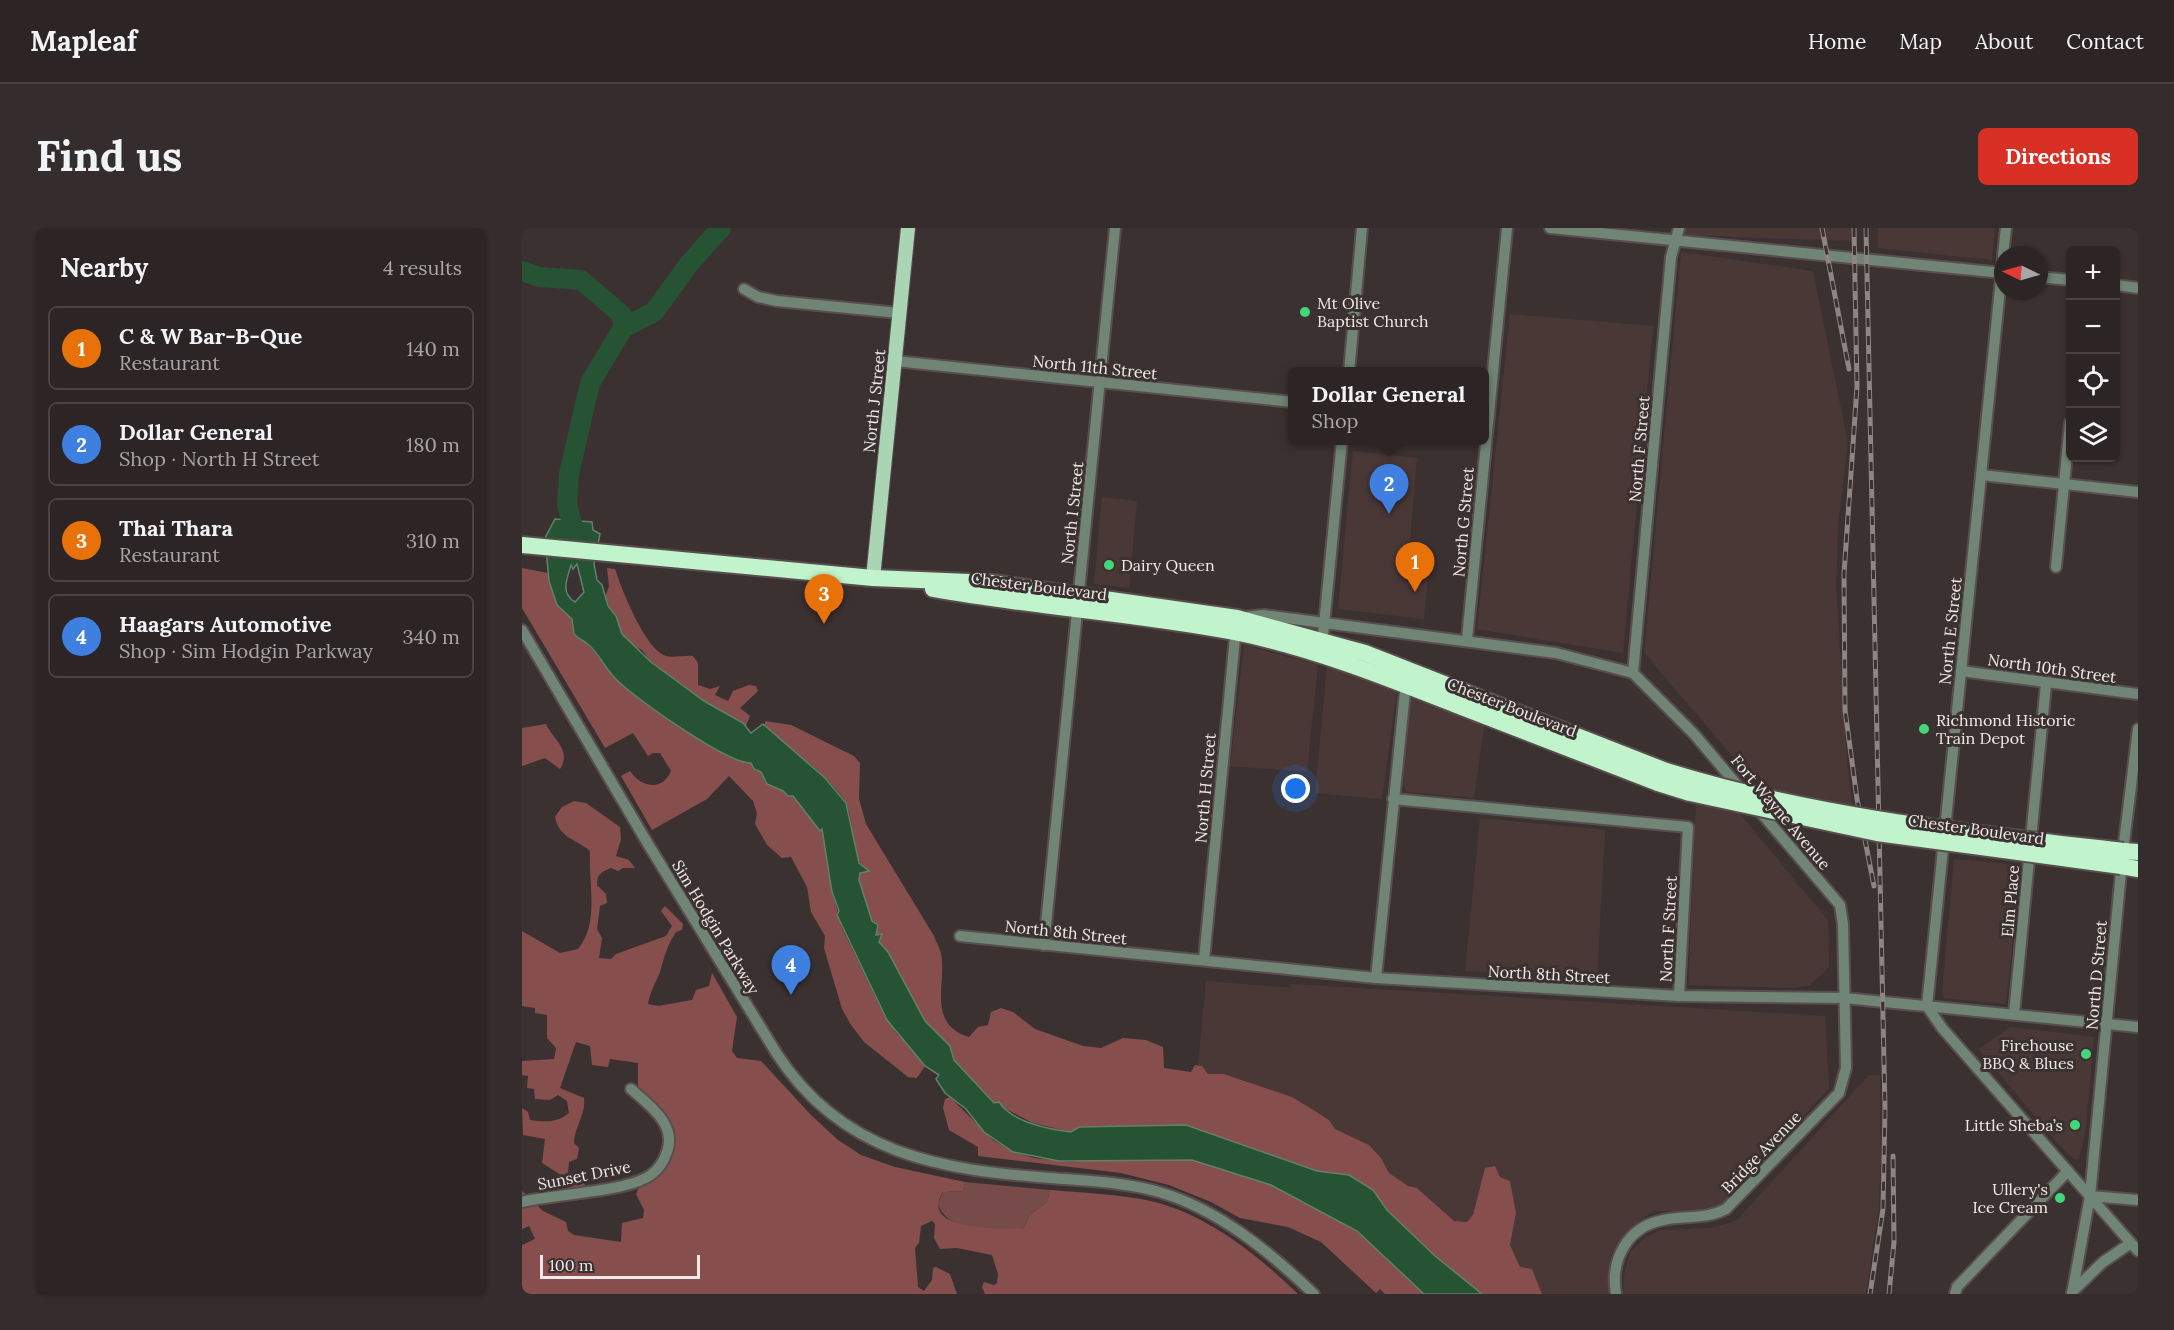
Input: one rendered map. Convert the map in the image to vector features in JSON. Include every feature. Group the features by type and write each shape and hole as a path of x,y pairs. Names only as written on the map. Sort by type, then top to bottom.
{"highway":[{"name":"Chester Boulevard","path":"522,545 873,578 991,600 1078,602 1236,625 1322,648 1407,677 1662,777 1690,794 1877,833 1945,836 2130,859"}],"main road":[{"name":"North J Street","path":"873,578 908,228"}],"street":[{"name":"North I Street","path":"1044,945 1115,228"},
{"path":"1348,367 1362,228"},
{"name":"North G Street","path":"1489,394 1506,228"},
{"path":"1550,228 1994,272"},
{"name":"North F Street","path":"1633,673 1671,257 1678,228"},
{"name":"North E Street","path":"2004,246 2006,228"},
{"path":"2048,278 2066,280"},
{"path":"2120,286 2138,288"},
{"path":"744,289 758,297 777,301 899,313"},
{"name":"North E Street","path":"1927,1006 1999,300"},
{"name":"North 11th Street","path":"895,361 1288,402"},
{"path":"1322,648 1342,445"},
{"name":"North G Street","path":"1467,639 1484,445"},
{"path":"2056,567 2066,462"},
{"path":"1981,475 2138,492"},
{"name":"Chester Boulevard","path":"1236,625 1263,615 1467,639 1556,652 1633,673"},
{"name":"North H Street","path":"1204,960 1236,625"},
{"name":"Sim Hodgin Parkway","path":"522,630 770,1044 801,1086 830,1114 880,1145 936,1164 985,1173 1126,1185 1178,1199 1208,1213 1243,1235 1314,1294"},
{"name":"North 10th Street","path":"1961,671 2017,677 2046,684 2138,694"},
{"name":"Fort Wayne Avenue","path":"1633,673 1694,734 1840,905 1843,924 1844,998"},
{"path":"1376,978 1407,677"},
{"name":"Elm Place","path":"2014,1014 2046,684"},
{"name":"North D Street","path":"2072,1293 2090,1196 2107,1024 2130,859 2138,729"},
{"name":"North F Street","path":"1393,800 1688,827 1679,996"},
{"name":"North 8th Street","path":"960,936 1376,978 1679,996 1844,998 2138,1027"},
{"name":"Bridge Avenue","path":"1616,1294 1616,1262 1624,1244 1631,1237 1654,1222 1706,1217 1726,1209 1839,1093 1846,1068 1844,998"},
{"path":"1927,1006 1942,1028 2134,1247 2103,1262 2072,1293"},
{"name":"Sunset Drive","path":"522,1202 623,1185 650,1176 663,1162 669,1146 668,1130 659,1113 631,1089"},
{"path":"1955,1294 1957,1287 2068,1171"},
{"path":"2090,1196 2138,1200"}],"shaded area":[{"path":"1682,228 1851,228 1851,241 1682,235"},
{"path":"1878,228 1995,228 1992,260 1878,248"},
{"path":"1681,252 1813,271 1848,443 1838,525 1836,586 1848,772 1853,809 1759,787 1644,653"},
{"path":"1510,314 1653,326 1623,653 1477,629"},
{"path":"1353,451 1417,458 1407,574 1428,576 1424,619 1338,609"},
{"path":"1102,497 1137,501 1129,588 1094,584"},
{"path":"555,519 592,522 593,530 600,534 594,564 597,580 602,585 608,606 616,616 622,634 651,662 704,701 743,723 751,733 763,724 825,778 846,803 859,863 869,871 860,873 859,880 872,921 878,925 876,935 882,934 879,942 888,952 925,1021 950,1046 954,1060 994,1103 999,1102 1012,1115 1031,1123 1071,1132 1079,1127 1186,1125 1317,1171 1349,1175 1373,1190 1387,1210 1435,1256 1482,1294 1424,1294 1357,1231 1271,1185 1192,1160 1059,1161 1013,1152 984,1132 966,1109 945,1093 936,1079 939,1075 925,1066 887,1020 837,915 839,911 832,892 822,829 820,831 793,796 788,796 783,791 767,784 761,772 754,769 751,763 740,761 705,743 646,703 615,678 590,646 574,634 572,619 557,605 549,581 545,538","holes":["577,564 584,592 575,602 567,594 566,585 571,565 573,569"]},
{"path":"522,568 548,573 557,605 572,619 574,634 587,644 628,689 704,742 724,753 751,763 754,769 761,772 765,782 783,791 787,796 793,796 820,831 822,829 832,892 842,928 882,1011 897,1034 909,1044 925,1066 917,1078 908,1077 864,1042 851,1025 842,1009 824,948 825,936 811,912 807,887 791,857 782,858 767,845 755,824 757,813 753,801 729,776 707,799 652,830 621,776 630,771 640,781 651,785 662,782 671,771 660,753 648,756 633,733 605,748 522,608"},
{"path":"607,568 615,569 635,618 658,651 669,657 693,656 698,663 698,685 710,689 720,686 715,695 728,701 733,691 749,685 756,686 758,691 740,708 750,716 745,728 743,723 704,701 651,662 642,650 631,645 622,634 605,598 609,586"},
{"path":"1244,645 1318,665 1307,772 1230,766"},
{"path":"1327,667 1393,685 1397,690 1382,799 1315,793"},
{"path":"1415,696 1485,720 1474,798 1407,792 1403,784 1411,700"},
{"path":"765,721 791,725 854,756 860,763 859,799 866,824 934,936 941,954 943,1013 947,1023 956,1031 969,1037 978,1027 988,1025 991,1012 1001,1008 1013,1012 1035,1029 1083,1046 1101,1048 1123,1038 1146,1040 1163,1047 1164,1068 1191,1072 1195,1065 1202,1066 1208,1074 1224,1074 1292,1097 1329,1120 1335,1129 1369,1145 1381,1158 1389,1173 1408,1186 1417,1188 1454,1221 1467,1222 1473,1215 1485,1168 1495,1166 1500,1177 1510,1181 1516,1213 1510,1245 1520,1267 1532,1269 1542,1294 1482,1294 1435,1256 1387,1210 1373,1190 1349,1175 1317,1171 1186,1125 1080,1127 1071,1132 1033,1123 994,1103 954,1060 950,1046 925,1021 888,952 878,941 882,934 876,935 876,923 872,922 859,880 860,873 868,871 857,856 850,816 843,798 816,769 765,727"},
{"path":"546,724 563,750 564,756 560,769 545,758 522,766 522,728"},
{"path":"574,801 586,803 620,827 621,839 616,856 629,860 635,868 623,868 618,871 611,868 602,872 598,878 597,885 606,894 607,903 600,906 597,929 602,938 599,958 611,959 616,954 666,936 672,926 661,911 665,906 683,924 682,930 676,932 670,942 648,1004 658,1006 692,1000 696,990 709,986 712,973 737,1017 732,1051 737,1058 761,1061 811,1115 838,1140 861,1155 895,1167 965,1182 963,1191 943,1192 938,1205 942,1215 966,1225 1023,1229 1030,1215 1047,1202 1050,1190 1142,1199 1175,1208 1214,1227 1250,1252 1298,1294 985,1294 982,1287 984,1282 994,1285 997,1283 998,1274 992,1255 957,1248 940,1249 934,1238 935,1224 932,1221 921,1226 919,1243 915,1248 918,1287 924,1291 932,1280 933,1268 936,1267 950,1274 957,1294 522,1294 522,1245 535,1239 529,1226 522,1229 522,1191 543,1211 566,1222 568,1231 574,1235 621,1242 622,1223 643,1218 644,1210 636,1194 640,1185 660,1176 665,1165 671,1128 662,1109 638,1089 638,1063 610,1059 608,1067 592,1065 590,1046 576,1042 560,1088 584,1098 574,1143 579,1148 577,1159 569,1162 568,1173 586,1180 584,1187 567,1190 560,1185 561,1175 542,1163 545,1139 523,1135 522,1108 528,1112 530,1120 535,1121 555,1120 569,1113 567,1101 558,1095 550,1100 535,1099 534,1089 527,1088 528,1076 522,1075 522,1061 554,1059 556,1048 547,1038 547,1015 535,1013 535,1008 522,1006 522,931 560,953 578,949 585,938 589,927 592,902 590,851 564,834 555,817 562,807"},
{"path":"1696,803 1739,813 1828,920 1829,967 1810,985 1791,988 1688,985"},
{"path":"1480,818 1605,830 1597,980 1465,971"},
{"path":"1954,859 2021,865 2006,1004 1944,998 1942,993"},
{"path":"1206,981 1290,988 1291,984 1825,1016 1829,1088 1725,1202 1713,1212 1654,1211 1637,1222 1623,1236 1611,1255 1608,1275 1610,1294 1542,1294 1532,1269 1520,1267 1510,1245 1516,1213 1510,1181 1500,1177 1479,1195 1473,1215 1467,1222 1454,1221 1417,1188 1408,1186 1389,1173 1381,1158 1369,1145 1335,1129 1329,1120 1292,1097 1225,1074 1208,1074 1202,1066 1198,1065"},
{"path":"2010,1027 2094,1037 2086,1128 2079,1159 2074,1159 2059,1145 1979,1049"},
{"path":"1869,1075 1880,1075 1881,1155 1879,1208 1866,1294 1623,1294 1624,1275 1630,1252 1645,1238 1661,1230 1710,1228 1736,1221"},
{"path":"950,1097 993,1140 1013,1152 1034,1158 1070,1162 1098,1159 1192,1160 1271,1185 1357,1231 1424,1294 1385,1294 1380,1289 1376,1293 1321,1242 1288,1227 1240,1218 1211,1202 1169,1185 1121,1173 978,1156 978,1147 949,1130 943,1108 945,1099"},
{"path":"965,1182 1050,1190 1047,1202 1030,1215 1023,1229 974,1228 952,1221 943,1214 938,1204 943,1192 963,1191"}],"waterway":[{"path":"578,545 567,505 569,474 590,383 623,328 654,312 689,264 721,228"},
{"path":"522,271 539,277 581,280 622,315 623,328"}],"railway":[{"path":"1822,228 1849,369"},
{"path":"1854,228 1857,387 1844,574 1845,710 1857,799 1874,886"},
{"path":"1866,228 1885,1109 1883,1209 1870,1294"},
{"path":"1889,1294 1894,1242 1893,1156"}],"place":[{"name":"Mt Olive Baptist Church","path":"1305,312"},
{"name":"Dollar General","path":"1389,514"},
{"name":"Dairy Queen","path":"1109,565"},
{"name":"C & W Bar-B-Que","path":"1415,592"},
{"name":"Thai Thara","path":"824,624"},
{"name":"Richmond Historic Train Depot","path":"1924,729"},
{"name":"Haagars Automotive","path":"791,995"},
{"name":"Firehouse BBQ & Blues","path":"2086,1054"},
{"name":"Little Sheba’s","path":"2075,1125"},
{"name":"Ullery's Ice Cream","path":"2060,1198"}]}
